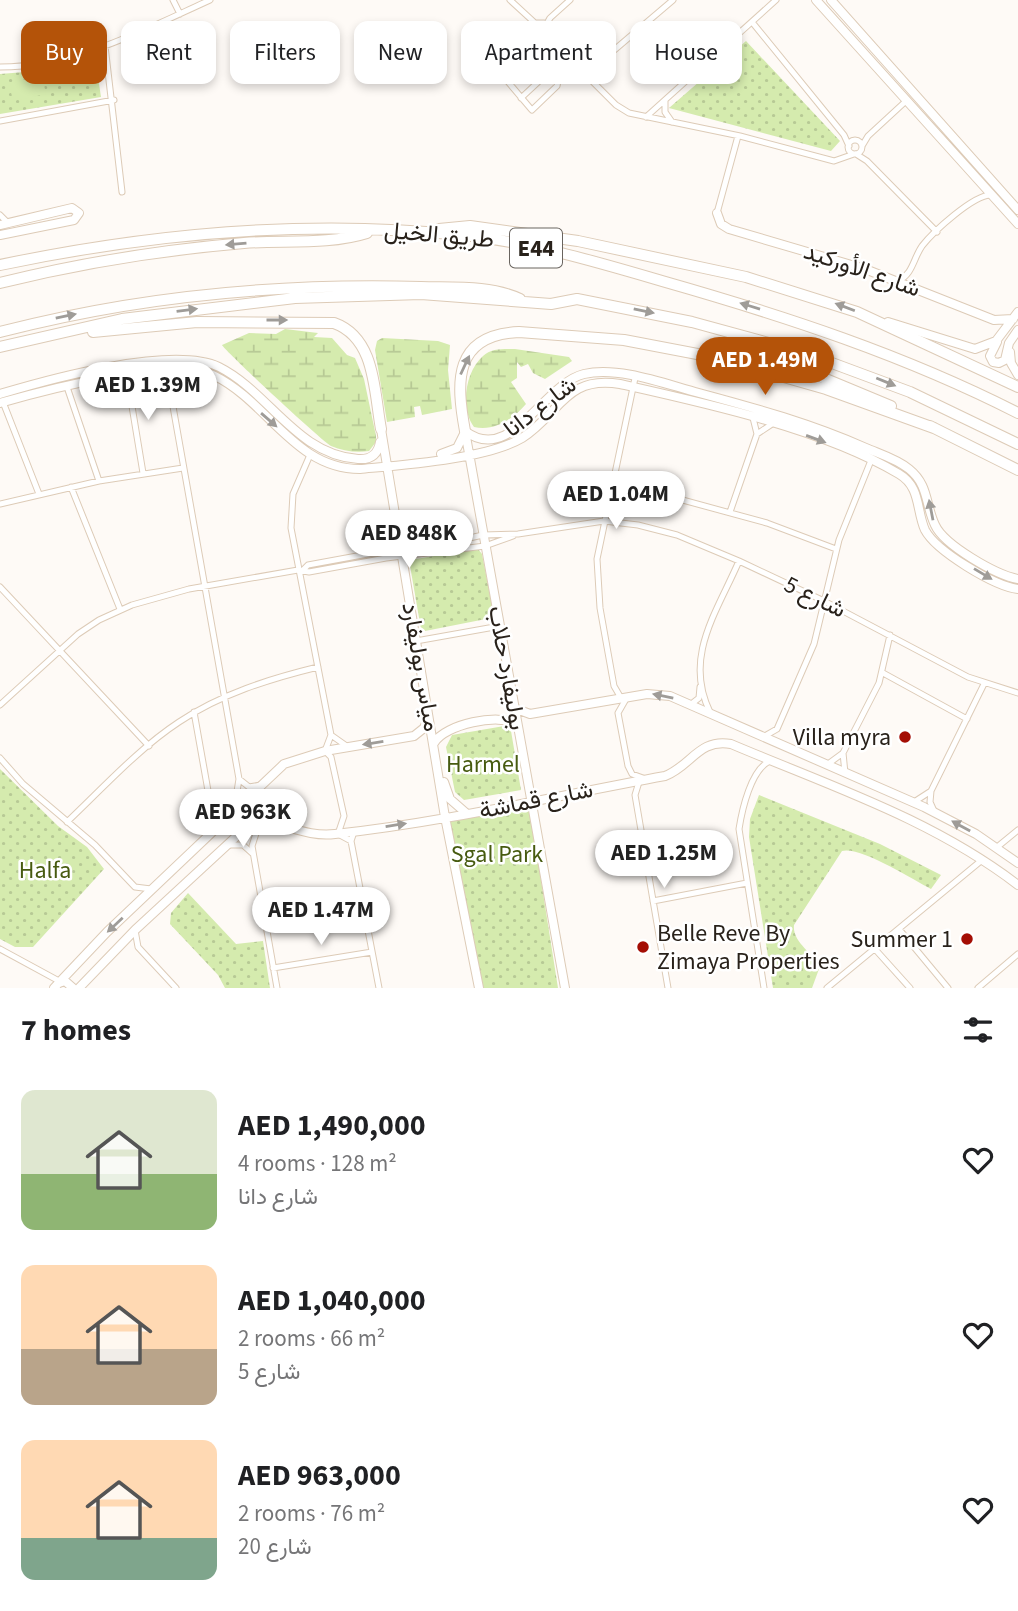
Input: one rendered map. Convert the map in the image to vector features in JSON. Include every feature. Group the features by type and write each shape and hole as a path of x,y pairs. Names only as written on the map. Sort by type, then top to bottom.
{"highway":[{"path":"429,232 470,226 650,254 794,290 876,320 1018,387"},
{"name":"طريق الخيل","path":"0,265 102,244 173,235 376,230 429,232 492,239 556,252 752,307 883,351 1018,413"},
{"path":"0,283 156,253 262,242 337,239 376,230"},
{"path":"0,332 144,302 296,287 372,286 491,290 527,303"},
{"path":"0,347 62,331 181,310 322,296 436,295 527,303"},
{"name":"E44","path":"527,303 551,304 577,299 726,330 815,356 884,382 1018,444"},
{"path":"62,331 92,332 197,321 334,323 350,331 365,350 381,429"},
{"path":"726,330 761,352 852,387 1018,470"},
{"path":"465,431 458,387 464,363 486,340 504,333 519,332 624,340 713,357 826,388 934,428"}],"street":[{"path":"173,0 180,14"},
{"path":"107,45 210,0"},
{"path":"510,0 537,21"},
{"path":"548,21 570,0"},
{"path":"616,50 673,0"},
{"path":"646,117 776,0"},
{"path":"816,0 1018,224"},
{"path":"831,0 1018,209"},
{"path":"541,21 550,18"},
{"path":"750,24 844,135 855,154 867,161 935,234"},
{"path":"0,67 21,64"},
{"path":"107,64 114,100 122,192"},
{"path":"510,84 531,109 536,109 557,84"},
{"path":"521,98 536,84"},
{"path":"596,84 619,108 646,117 738,136 834,161 855,154 859,144"},
{"path":"0,121 114,100"},
{"path":"665,101 665,112 672,122"},
{"path":"906,101 935,117"},
{"path":"843,158 849,147 859,144 906,101"},
{"path":"844,135 859,144 867,161"},
{"path":"717,213 738,136"},
{"path":"898,281 910,271 921,247 935,234 975,199 991,195"},
{"path":"0,215 4,224 72,208 79,213 74,220 0,235"},
{"name":"شارع الأوركيد","path":"717,213 721,224 729,229 831,257 994,320 1015,315"},
{"path":"910,271 913,287"},
{"name":"شارع الأوركيد","path":"876,320 970,349 988,346 1002,334 1015,315"},
{"path":"1002,334 990,354 995,363 1005,360 1009,342 1018,330"},
{"path":"1018,330 1010,356 1018,375"},
{"path":"39,494 1,400 87,373 180,358 206,362 230,374 300,434 331,453 356,459 370,458 379,448 381,429"},
{"path":"169,384 178,369"},
{"path":"158,370 169,384 239,779 233,813"},
{"name":"شارع دانا","path":"1,400 158,370 200,371 224,382 310,455 345,468 425,461 504,446 525,436 562,398 580,387 606,382 634,382 785,418 904,465 919,479 926,491 936,527 946,541 1005,576 1018,579"},
{"name":"شارع دانا","path":"425,461 457,448 465,431 484,439 503,436 530,417 558,387 580,375 599,372 772,424 897,472 912,485 923,525 937,545 999,584 1018,589"},
{"path":"127,376 143,473"},
{"path":"607,701 614,686 597,587 597,559 634,382"},
{"path":"67,387 99,481"},
{"path":"730,512 757,434 753,418"},
{"path":"757,434 772,424"},
{"name":"مياس بوليفارد","path":"381,429 445,817 479,988"},
{"name":"بوليفارد حلاب","path":"465,431 565,988"},
{"path":"763,737 777,729 814,644 836,549 874,452"},
{"path":"310,455 297,482 291,507 331,735 325,751"},
{"path":"0,504 99,481 183,468"},
{"path":"613,481 730,512 836,549"},
{"path":"71,487 120,608"},
{"name":"شارع 5","path":"519,534 604,521 667,532 739,561 824,601 984,684 1018,693"},
{"path":"401,554 483,535 519,534"},
{"path":"0,705 78,634 120,608 205,586 301,570 308,565 485,546 519,534"},
{"path":"690,705 699,698 700,649 739,561"},
{"path":"0,587 149,746"},
{"path":"416,641 500,626"},
{"path":"826,764 842,753 883,673 890,635"},
{"path":"67,822 149,746 194,712 270,679 318,667"},
{"path":"883,673 967,719"},
{"path":"701,680 707,706 713,717"},
{"path":"934,811 930,802 931,791 984,684"},
{"path":"614,686 625,697"},
{"path":"514,708 530,714 625,697 662,694 934,811 1018,863"},
{"path":"625,697 618,713 628,766 632,774 643,780 635,795 668,988"},
{"path":"194,712 215,830"},
{"path":"58,986 137,904 261,785 292,759 414,736 424,728 429,715"},
{"path":"434,743 449,728 503,718 517,724"},
{"path":"777,729 782,746"},
{"path":"331,735 348,747"},
{"name":"شارع قماشة","path":"260,821 307,834 353,837 643,780 675,771 709,744 732,744 856,795 934,831 983,860 1018,885"},
{"path":"325,751 331,757 344,816 338,834"},
{"path":"754,753 759,762 759,771 743,809 739,829 764,988"},
{"path":"842,753 845,773"},
{"path":"796,771 804,755"},
{"path":"0,758 23,784 95,845 135,887 137,904"},
{"path":"759,771 772,761"},
{"path":"438,770 450,799 467,813"},
{"path":"239,779 249,787 261,785"},
{"path":"623,784 635,795"},
{"path":"914,802 931,791"},
{"path":"844,802 856,795"},
{"path":"79,988 135,930 247,825 260,821"},
{"path":"260,821 252,839 253,853 277,988"},
{"path":"983,860 984,848 994,846 1018,830"},
{"path":"353,837 379,988"},
{"path":"225,846 237,844 253,853"},
{"path":"827,988 983,860 996,856 994,846"},
{"path":"653,901 747,883"},
{"path":"135,887 153,889"},
{"path":"899,929 948,988"},
{"path":"135,930 138,947 176,988"},
{"path":"121,944 138,947"},
{"path":"78,947 86,954"},
{"path":"874,948 910,988"},
{"path":"0,949 58,986"},
{"path":"274,968 372,952"},
{"path":"978,988 1018,954"},
{"path":"58,986 68,982 73,988"}],"green space":[{"path":"746,41 840,141 831,151 669,108 697,84 742,84 742,44"},
{"path":"21,72 21,84 99,84 101,97 0,114 0,74"},
{"path":"21,80 21,84 44,84 46,94 13,101 9,83"},
{"path":"285,329 318,333 314,337 332,338 347,355 355,358 364,379 376,436 376,442 369,451 350,451 331,446 222,345 249,333 276,334"},
{"path":"382,338 438,341 450,345 448,370 452,409 422,415 420,406 414,407 415,417 387,422 375,350 377,341"},
{"path":"515,349 569,357 572,361 545,379 533,373 528,364 521,367 517,362 517,378 511,382 526,404 497,426 474,427 466,400 472,371 483,356 490,352"},
{"path":"478,549 482,554 492,605 491,618 425,631 421,629 409,560"},
{"name":"Harmel","path":"510,725 521,790 464,800 455,792 446,747 452,735"},
{"name":"Halfa","path":"0,769 58,826 87,847 104,869 33,947 15,947 0,939"},
{"path":"759,795 880,844 941,875 931,889 873,858 861,853 842,851 794,925 796,937 813,957 819,969 812,988 773,988 749,837 750,819"},
{"name":"Sgal Park","path":"529,804 558,988 482,988 449,819"},
{"path":"188,893 236,944 263,941 270,988 225,988 218,975 170,924 171,913"}],"place":[{"name":"Villa myra","path":"905,737"},
{"name":"Summer 1","path":"967,939"},
{"name":"Belle Reve By Zimaya Properties","path":"643,947"}]}
